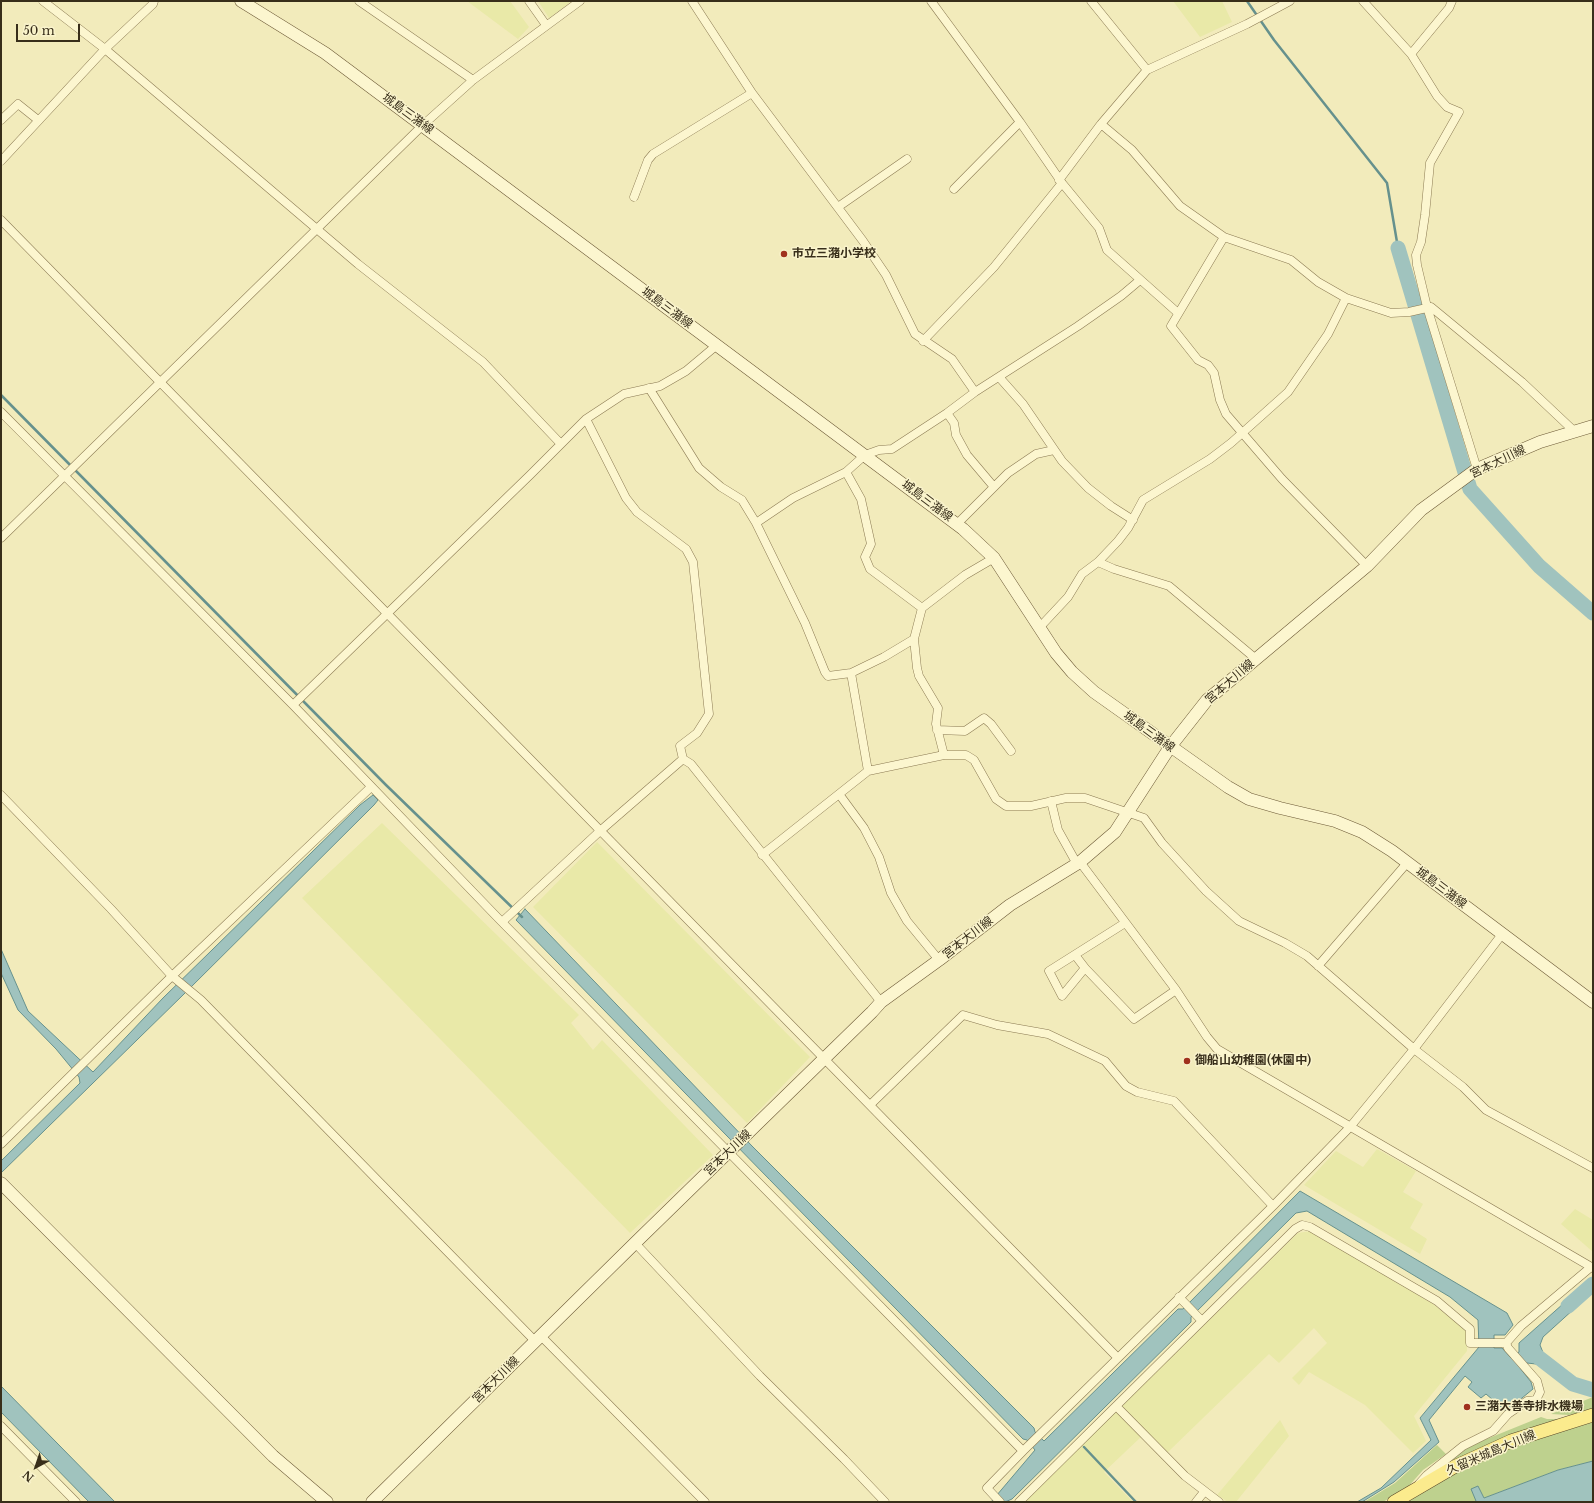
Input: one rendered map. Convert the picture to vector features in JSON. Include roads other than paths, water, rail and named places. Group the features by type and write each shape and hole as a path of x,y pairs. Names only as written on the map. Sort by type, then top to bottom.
{"main road":[{"name":"城島三潴線","path":"241,1 325,53 957,524 994,558 1056,653 1072,672 1094,692 1170,747 1228,787 1249,799 1336,821 1362,832 1503,933 1593,1002"},
{"name":"宮本大川線","path":"372,1502 881,1002 939,960 1010,905 1079,863 1115,832 1170,747 1207,700 1367,566 1421,510 1475,471 1540,442 1593,426"},
{"path":"3,1185 273,1456 327,1502"},
{"name":"久留米城島大川線","path":"1394,1502 1454,1467 1511,1441 1593,1415"}],"street":[{"path":"43,1 105,49 358,264 483,362 560,443"},
{"path":"1,161 105,49 154,4 154,1"},
{"path":"359,1 473,80"},
{"path":"529,1 546,25"},
{"path":"1,538 316,228 423,125 473,80 580,1"},
{"path":"692,1 752,93 838,207 886,275 915,334 923,341 952,359 975,392"},
{"path":"931,1 1020,122 1061,181 1099,228 1107,250 1178,313"},
{"path":"1091,1 1147,70"},
{"path":"923,341 994,267 1061,181 1101,124 1147,70 1247,24 1290,1"},
{"path":"1363,1 1410,54 1437,96 1447,107 1459,112 1430,163 1422,242 1416,255 1427,307 1475,471"},
{"path":"1410,54 1449,8 1452,1"},
{"path":"634,196 648,160 653,154 752,93"},
{"path":"1,120 18,104 38,120"},
{"path":"954,189 1020,122"},
{"path":"1101,124 1132,150 1180,206 1224,237 1291,260 1318,282 1346,298 1391,313 1409,312 1431,307 1522,382 1574,431"},
{"path":"838,207 907,159"},
{"path":"1,220 1117,1357"},
{"path":"1224,237 1171,326 1198,360 1208,365 1214,373 1220,400 1226,414 1282,479 1367,566"},
{"path":"756,523 793,498 846,472 865,455 879,450 892,449 947,413 975,392 1078,326 1121,296 1140,280"},
{"path":"1040,627 1068,597 1082,574 1098,562 1118,541 1133,520 1143,500 1210,459 1288,392 1328,334 1346,298"},
{"path":"293,706 586,419 624,394 660,386 686,371 717,346"},
{"path":"999,377 1023,404 1062,462 1088,488 1111,506 1133,520"},
{"path":"649,388 699,468 721,487 742,500 756,523 806,623 825,672 828,676 851,673 884,657 914,639"},
{"path":"1,412 293,706 502,922 1026,1448"},
{"path":"947,413 954,423 956,435 967,455 994,487"},
{"path":"586,419 626,498 637,512 686,549 693,562 709,714 697,733 680,746 684,759 691,764 762,855 881,1002"},
{"path":"957,524 994,487 1024,461 1036,454 1054,450"},
{"path":"846,472 862,499 871,544 865,557 870,569 922,608"},
{"path":"944,755 936,724 938,708 919,676 914,639 922,608 965,575 994,558"},
{"path":"1098,562 1114,569 1169,586 1256,659"},
{"path":"851,673 868,771"},
{"path":"937,730 965,731 984,718 991,724 1011,751"},
{"path":"762,855 868,771 944,755 966,755 974,760 996,799 1006,806 1031,806 1066,798 1085,798 1144,818 1162,843 1206,891 1238,921 1285,943 1307,956 1414,1049 1463,1087 1486,1110 1593,1168"},
{"path":"502,922 600,831 684,759"},
{"path":"1,1144 373,790"},
{"path":"839,794 864,828 879,857 891,893 907,921 939,960"},
{"path":"1,795 175,978 201,1000 538,1338 705,1502"},
{"path":"1019,1502 1116,1406 1199,1318 1295,1229 1302,1225 1310,1227 1437,1301 1470,1329 1470,1343 1476,1344 1506,1343 1522,1326 1592,1267 1218,1049 1207,1037 1176,990 1079,863 1058,830 1051,801"},
{"path":"1318,966 1407,863"},
{"path":"1085,968 1062,996 1049,971 1125,923"},
{"path":"1000,1502 987,1488 1117,1357 1273,1206 1350,1127 1414,1049 1503,933"},
{"path":"1075,955 1085,968 1134,1019 1176,990"},
{"path":"870,1105 963,1015 997,1025 1048,1034 1105,1061 1126,1086 1137,1092 1174,1100 1273,1206"},
{"path":"635,1242 760,1376 885,1502"},
{"path":"1179,1297 1199,1318"},
{"path":"1416,1488 1427,1475 1463,1446 1493,1431 1508,1414 1527,1401 1536,1400 1540,1392 1537,1381 1513,1354 1506,1343"},
{"path":"1116,1406 1185,1476 1219,1502"},
{"path":"1,1426 76,1502"},
{"path":"1196,1502 1204,1492"}],"water":[{"path":"373,795 378,800 374,805 1,1173 1,1161 80,1083 79,1077 56,1049 18,1010 1,973 1,949 28,1011 93,1072 163,998 360,805"},
{"path":"525,909 752,1146 1034,1428 1035,1432 1044,1441 1178,1309 1183,1309 1300,1191 1507,1313 1513,1325 1505,1335 1494,1335 1494,1348 1502,1348 1511,1358 1519,1352 1519,1343 1581,1288 1585,1299 1543,1337 1540,1345 1544,1355 1536,1364 1527,1363 1520,1368 1531,1382 1533,1389 1506,1411 1486,1394 1481,1398 1468,1387 1472,1382 1465,1376 1429,1420 1439,1442 1394,1482 1362,1502 1357,1502 1381,1488 1431,1440 1420,1418 1479,1347 1478,1320 1450,1297 1307,1211 1296,1213 1191,1317 1191,1322 1012,1499 1005,1502 991,1502 1035,1450 1027,1440 1023,1439 516,920"},
{"path":"1,1386 115,1502 89,1502 1,1412"},
{"path":"1593,1461 1593,1502 1474,1502 1476,1501 1471,1489 1478,1486 1484,1498 1558,1470"}],"waterway":[{"path":"1247,1 1274,40 1387,183 1398,248"},
{"path":"1398,248 1470,489 1539,566 1593,613"},
{"path":"1,395 386,785 522,917"},
{"path":"1568,1306 1593,1284"},
{"path":"1529,1350 1573,1384 1593,1390"},
{"path":"1084,1447 1136,1502"}],"place":[{"name":"市立三潴小学校","path":"784,254"},
{"name":"御船山幼稚園(休園中)","path":"1187,1061"},
{"name":"三潴大善寺排水機場","path":"1467,1407"}]}
